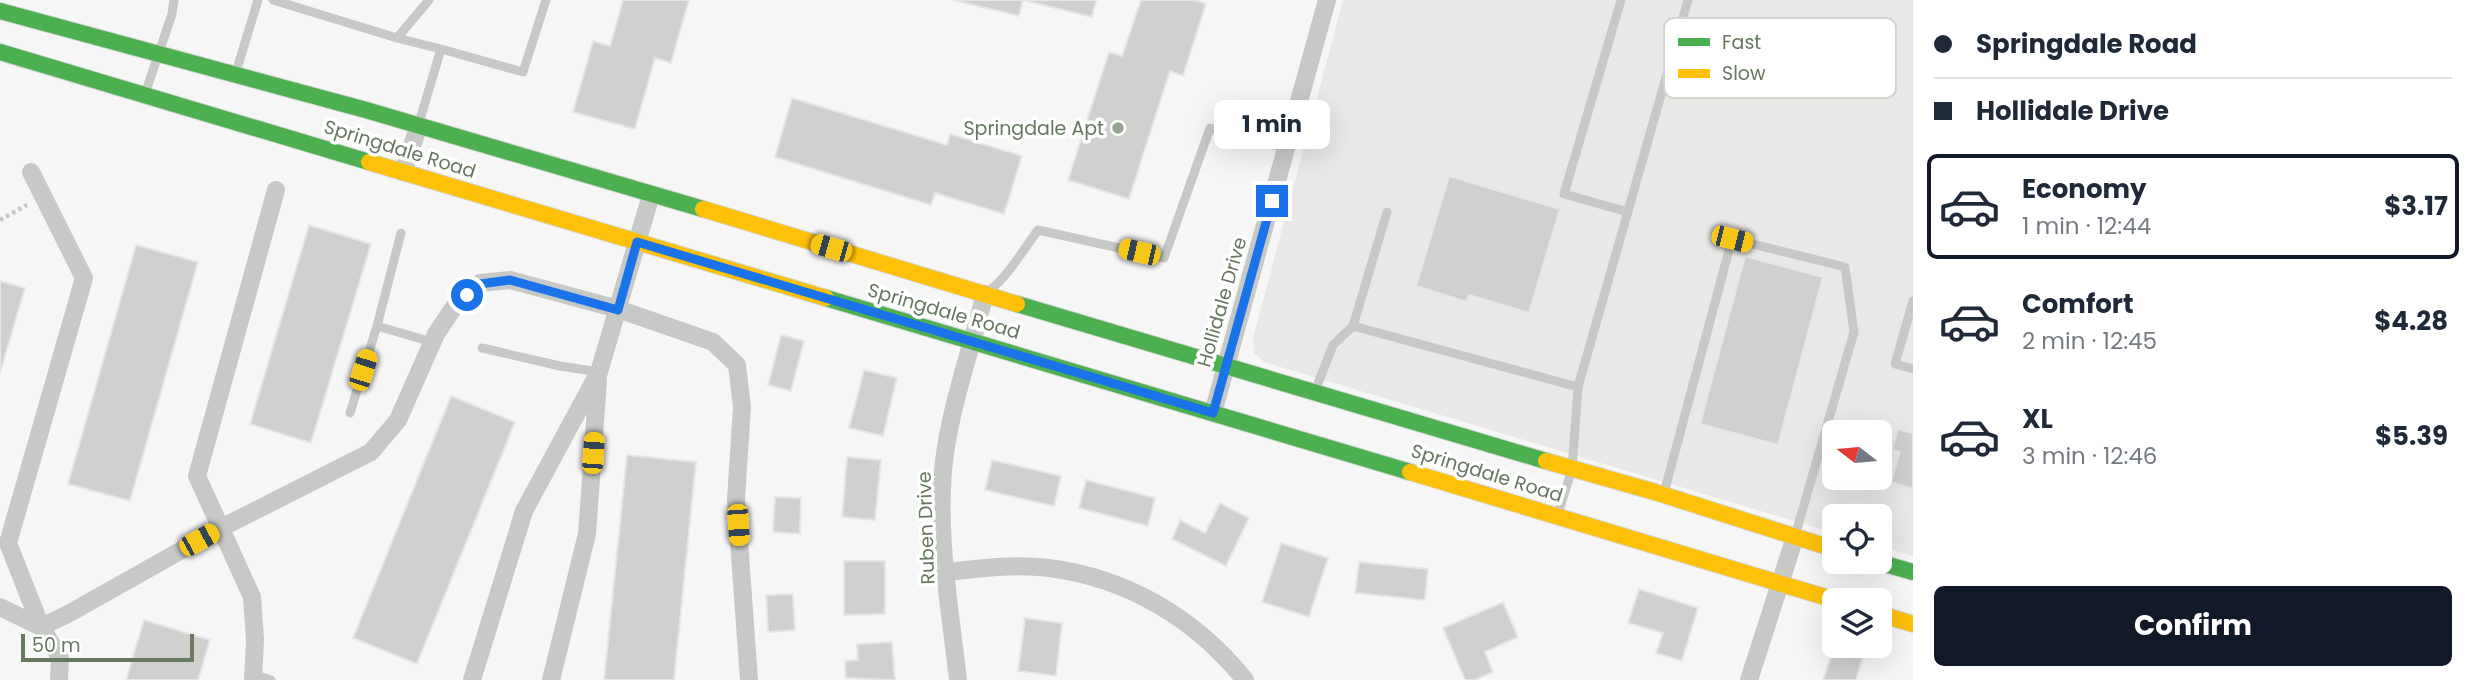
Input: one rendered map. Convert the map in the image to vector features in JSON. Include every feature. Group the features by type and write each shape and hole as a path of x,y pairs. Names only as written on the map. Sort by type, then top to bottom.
{"street":[{"name":"Hollidale Drive","path":"1213,413 1327,0"},
{"name":"Springdale Road","path":"0,11 419,125 1663,495 1822,545"},
{"name":"Springdale Road","path":"0,52 1822,596"},
{"path":"403,172 419,125"},
{"path":"32,172 84,278 8,543 41,627 60,657 59,680"},
{"path":"253,677 256,640 252,597 197,476 275,190"},
{"path":"472,680 524,511 599,372 651,195"},
{"path":"41,627 221,528 371,452 398,420 432,342 454,307 480,284 510,280 618,310 713,342 737,365 742,407 736,499 749,680"},
{"name":"Ruben Drive","path":"958,680 941,497 944,459 953,412 985,294"},
{"path":"551,680 587,534 599,372"},
{"path":"1749,680 1794,537"},
{"path":"947,572 1007,566 1047,568 1078,573 1129,589 1157,602 1204,635 1245,680"},
{"path":"1892,566 1913,572"},
{"path":"0,607 41,627"},
{"path":"1892,618 1913,624"}],"lane":[{"path":"145,95 172,14 174,0"},
{"path":"235,74 258,0"},
{"path":"273,0 397,38 523,72 546,0"},
{"path":"397,38 429,0"},
{"path":"1622,0 1564,194 1628,212"},
{"path":"1683,18 1688,0"},
{"path":"419,125 441,49"},
{"path":"1558,516 1572,469 1578,387 1664,85"},
{"path":"985,294 1002,281 1038,230 1164,258 1210,128 1286,148"},
{"path":"1314,392 1333,345 1353,326 1387,212"},
{"path":"350,413 377,326 401,233"},
{"path":"1663,495 1732,239 1845,267 1854,332 1794,537"},
{"path":"1913,301 1895,364 1913,369"},
{"path":"377,326 432,342"},
{"path":"1353,326 1578,387"},
{"path":"482,348 599,372"},
{"path":"253,677 271,680"}],"path":[{"path":"0,220 44,196"}],"shaded area":[{"path":"1343,0 1913,0 1913,556 1892,550 1892,504 1822,504 1822,529 1264,362 1254,353 1253,338"}],"building":[{"path":"623,0 689,0 671,63 655,58 635,129 573,112 593,41 610,46"},
{"path":"953,0 1023,0 1019,16"},
{"path":"1023,0 1096,0 1092,17"},
{"name":"Springdale Apt","path":"1141,0 1195,0 1206,4 1183,76 1170,71 1129,199 1068,180 1109,52 1122,56"},
{"path":"792,98 947,145 950,134 1022,156 1004,214 935,193 931,205 775,157"},
{"path":"1449,176 1560,209 1529,313 1469,295 1467,302 1416,286"},
{"path":"309,225 371,244 311,443 250,424"},
{"path":"136,245 198,262 130,501 68,484"},
{"path":"1745,256 1823,277 1778,445 1700,424"},
{"path":"0,281 25,288 0,373"},
{"path":"781,335 804,341 791,391 768,385"},
{"path":"864,370 897,378 883,436 849,428"},
{"path":"451,396 515,422 417,664 353,638"},
{"path":"1898,429 1913,433 1913,489 1892,482 1900,452 1892,450"},
{"path":"627,455 696,462 674,680 604,680"},
{"path":"847,457 881,460 875,520 842,517"},
{"path":"992,460 1061,476 1054,506 985,490"},
{"path":"1086,480 1155,498 1148,526 1079,508"},
{"path":"775,497 801,498 800,534 773,532"},
{"path":"1220,503 1249,518 1226,566 1172,539 1180,520 1205,533"},
{"path":"1281,543 1328,558 1309,617 1262,602"},
{"path":"844,561 885,561 885,614 844,615"},
{"path":"1359,562 1428,569 1425,600 1355,593"},
{"path":"1639,589 1698,608 1682,661 1656,653 1663,633 1628,623"},
{"path":"793,594 795,630 768,632 766,595"},
{"path":"1503,602 1518,637 1485,652 1493,672 1475,680 1465,680 1443,628"},
{"path":"1025,618 1062,623 1056,676 1018,671"},
{"path":"144,620 210,640 198,680 126,680"},
{"path":"892,642 895,680 846,678 845,661 858,660 857,644"},
{"path":"1830,658 1862,658 1856,680 1823,680"}],"traffic: fast":[{"path":"0,11 366,110 703,209"},
{"path":"0,52 369,162"},
{"path":"826,298 1410,472"},
{"path":"1017,304 1546,461"},
{"path":"1892,566 1913,572"}],"traffic: slow":[{"path":"369,162 826,298"},
{"path":"703,209 1017,304"},
{"path":"1546,461 1655,492 1822,545"},
{"path":"1410,472 1822,596"},
{"path":"1892,618 1913,624"}],"place":[{"name":"Springdale Apt","path":"1118,128"}],"route":[{"path":"467,295 480,284 510,280 618,310 637,242 1213,413 1272,201"}]}
